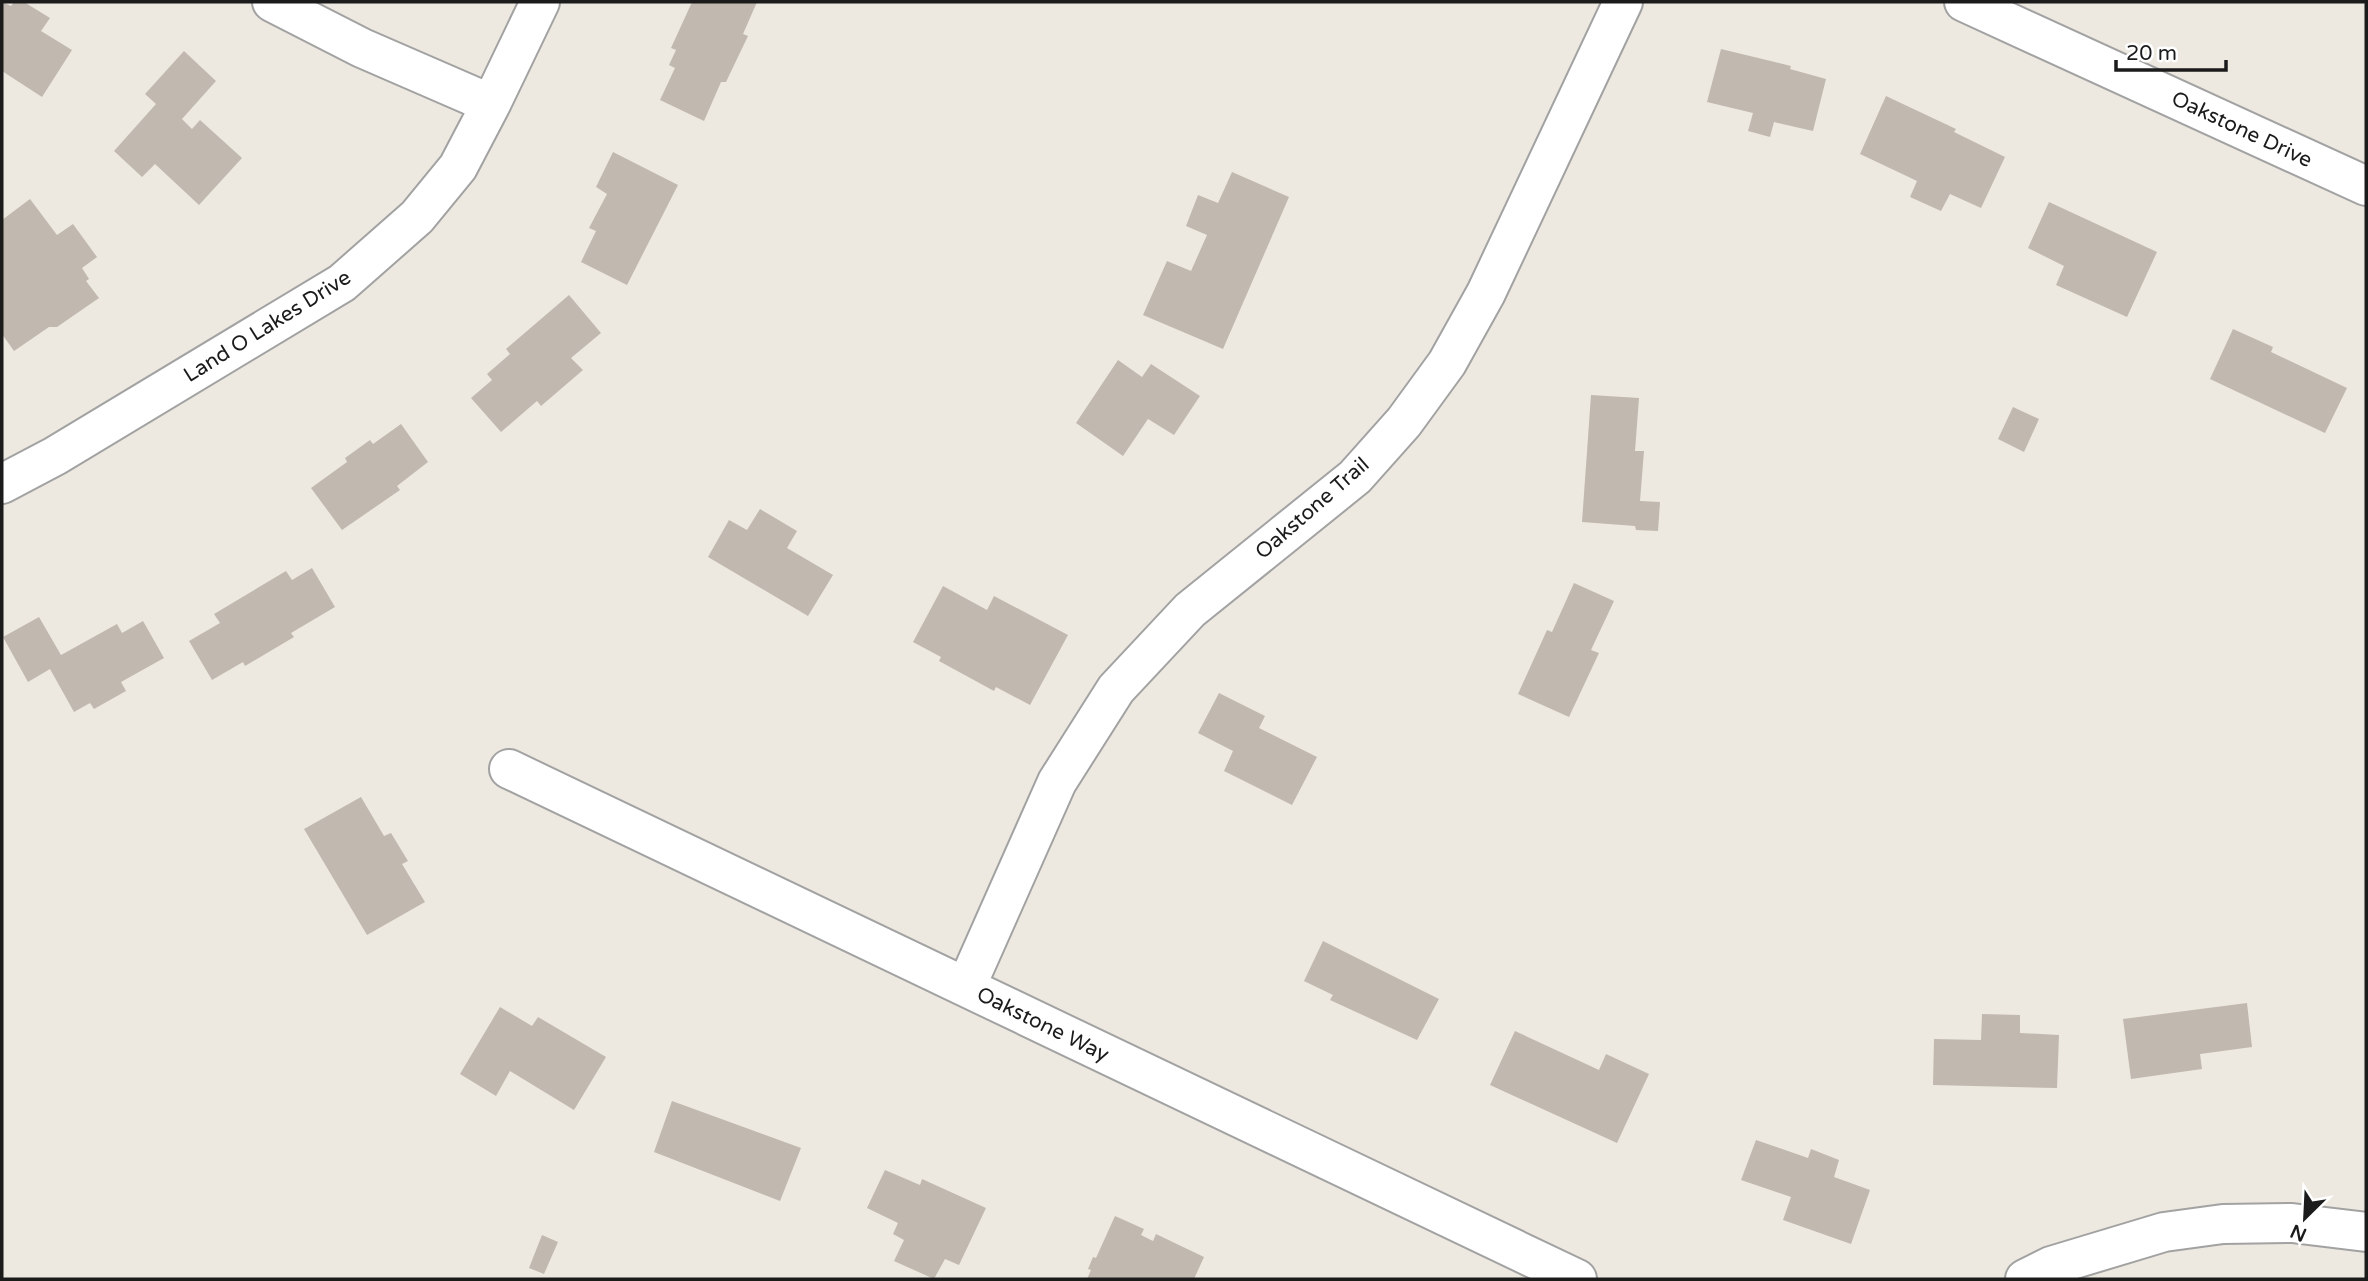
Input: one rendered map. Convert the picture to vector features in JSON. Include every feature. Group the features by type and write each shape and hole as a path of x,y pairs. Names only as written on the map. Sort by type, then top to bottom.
{"street":[{"path":"272,2 362,48 491,104"},
{"name":"Land O Lakes Drive","path":"2,484 67,449 342,283 417,217 458,167 540,2"},
{"name":"Oakstone Trail","path":"966,987 1057,782 1116,689 1190,610 1354,477 1404,422 1447,363 1486,293 1623,2"},
{"name":"Oakstone Drive","path":"1965,2 2366,186"},
{"name":"Oakstone Way","path":"509,769 1577,1279"},
{"path":"2025,1279 2051,1265 2164,1232 2223,1224 2292,1223 2366,1232"}],"building":[{"path":"2,2 11,6 14,2 24,2 50,18 41,31 72,50 42,97 2,71"},
{"path":"692,2 757,2 743,34 748,36 726,82 721,82 704,121 660,100 675,68 669,65 676,50 671,48"},
{"path":"1721,49 1791,66 1790,69 1826,79 1813,131 1774,122 1770,137 1748,131 1753,113 1707,102"},
{"path":"184,51 216,81 182,119 192,129 200,120 242,158 199,205 155,164 142,177 114,151 156,104 145,94"},
{"path":"1886,96 1956,129 1954,132 2005,157 1981,208 1950,194 1941,211 1910,197 1917,181 1860,154"},
{"path":"613,152 678,185 627,285 581,262 596,231 589,228 607,194 596,187"},
{"path":"1232,172 1289,197 1223,349 1143,315 1167,261 1191,271 1207,235 1186,226 1198,195 1218,203"},
{"path":"30,199 57,235 73,224 97,257 82,268 89,279 86,281 99,298 57,327 49,327 14,351 2,334 2,220"},
{"path":"2049,202 2157,252 2127,317 2056,285 2064,266 2028,248"},
{"path":"569,295 601,333 571,358 583,370 541,406 537,401 501,432 471,398 492,380 487,374 510,354 506,349"},
{"path":"2233,329 2273,347 2271,352 2347,388 2325,433 2210,379"},
{"path":"1118,360 1142,377 1151,364 1200,396 1174,435 1148,419 1123,456 1076,423"},
{"path":"1591,395 1639,398 1635,451 1644,451 1640,501 1660,502 1658,531 1636,530 1635,526 1582,522"},
{"path":"2013,407 2039,419 2024,452 1998,439"},
{"path":"401,424 428,462 397,486 400,490 342,530 311,488 347,462 345,458 370,440 373,444"},
{"path":"760,509 797,531 787,548 833,575 808,616 708,557 729,520 747,530"},
{"path":"312,568 335,607 291,633 294,637 245,666 243,662 212,680 189,641 220,623 214,614 286,571 292,580"},
{"path":"1574,583 1614,601 1591,650 1599,653 1569,717 1518,694 1547,630 1552,632"},
{"path":"943,586 987,610 994,596 1068,635 1030,705 996,687 994,691 939,661 941,657 913,642"},
{"path":"39,617 61,655 117,624 122,633 143,621 164,658 121,682 126,691 94,709 90,703 74,712 50,669 28,682 3,637"},
{"path":"1219,693 1265,716 1259,728 1317,757 1292,805 1224,771 1233,751 1198,733"},
{"path":"361,797 384,836 391,833 408,861 402,864 425,902 367,935 304,829"},
{"path":"1323,941 1439,999 1417,1040 1330,1000 1333,995 1304,981"},
{"path":"2247,1003 2252,1047 2200,1054 2202,1069 2131,1079 2123,1019"},
{"path":"500,1007 532,1026 538,1017 606,1057 574,1110 510,1071 496,1096 460,1074"},
{"path":"1982,1014 2020,1015 2020,1033 2059,1035 2057,1088 1933,1085 1934,1039 1981,1040"},
{"path":"1515,1031 1599,1070 1606,1054 1649,1074 1617,1143 1490,1085"},
{"path":"672,1101 801,1148 780,1201 654,1152"},
{"path":"1756,1140 1808,1158 1811,1149 1839,1160 1834,1177 1870,1190 1851,1244 1783,1220 1791,1197 1741,1180"},
{"path":"885,1170 920,1185 922,1179 986,1208 959,1265 945,1259 934,1279 894,1261 904,1240 893,1234 898,1223 867,1208"},
{"path":"1115,1216 1144,1229 1141,1235 1153,1241 1156,1234 1204,1257 1194,1279 1087,1279 1093,1257 1096,1258"},
{"path":"542,1235 558,1242 544,1274 529,1268"}]}
